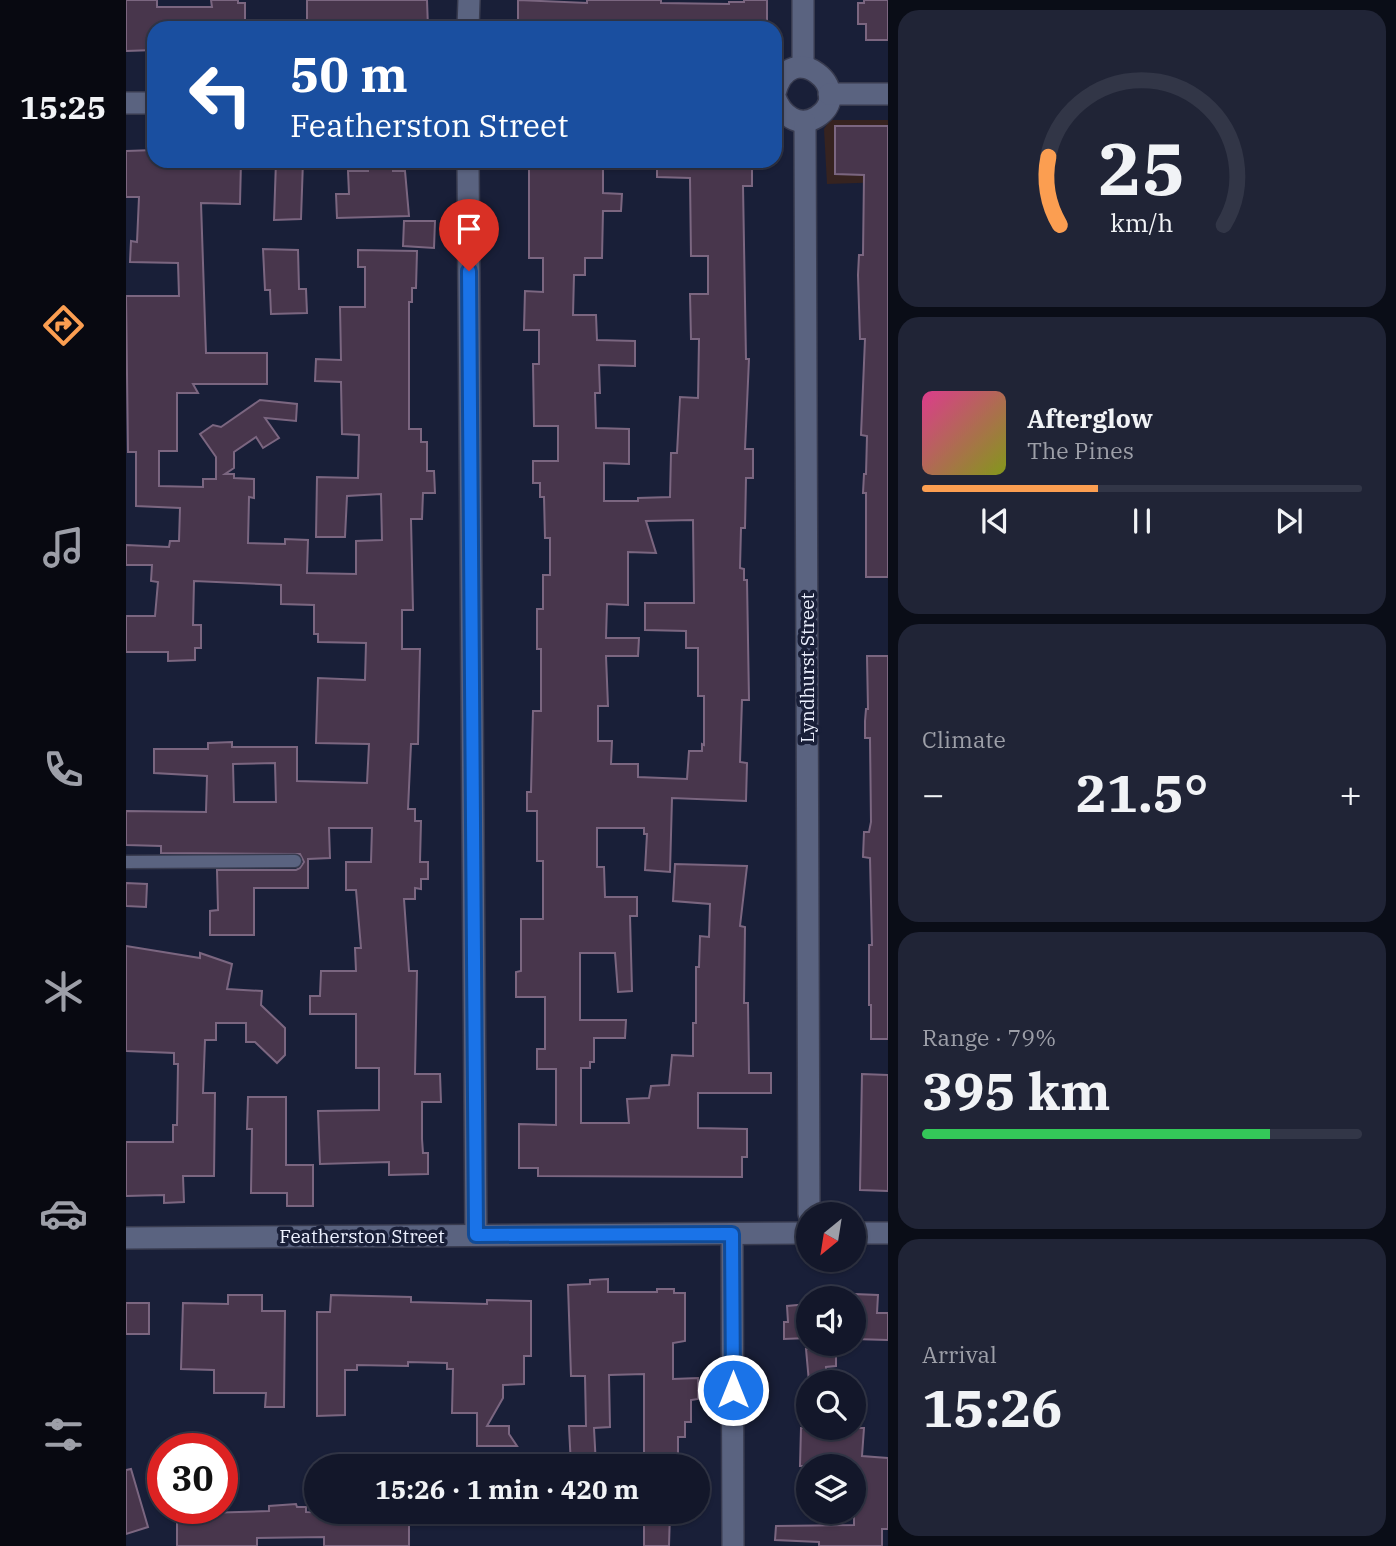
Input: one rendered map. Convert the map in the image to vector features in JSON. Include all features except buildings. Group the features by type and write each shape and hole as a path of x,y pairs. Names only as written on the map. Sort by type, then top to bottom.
{"street":[{"path":"468,21 469,0"},
{"path":"803,0 803,67"},
{"path":"782,77 789,71 803,67 816,71 826,81 830,94 827,107 818,117 805,122 791,119 782,112"},
{"path":"830,94 888,94"},
{"path":"126,103 147,103"},
{"name":"Lyndhurst Street","path":"805,122 809,1202"},
{"path":"468,168 476,1235"},
{"name":"Featherston Street","path":"126,1238 796,1233"},
{"path":"866,1233 888,1233"},
{"path":"732,1234 733,1546"}],"lane":[{"path":"126,862 295,861"}],"shaded area":[{"path":"830,120 888,120 888,182 827,184 824,129"}],"route":[{"path":"469,271 476,1235 732,1234 733,1390"}]}
